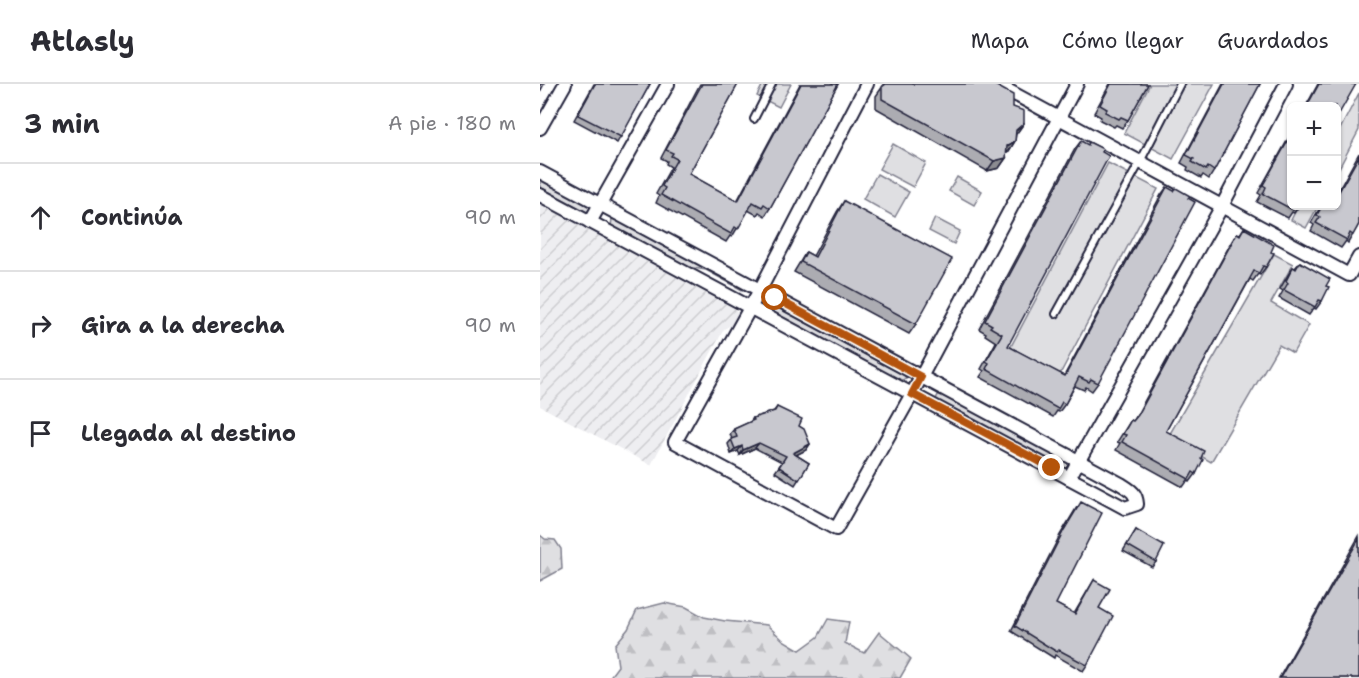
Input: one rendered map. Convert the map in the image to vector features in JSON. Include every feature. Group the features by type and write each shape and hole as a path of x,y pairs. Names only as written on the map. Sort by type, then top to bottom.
{"street":[{"path":"540,128 565,84"},
{"path":"590,222 668,84"},
{"path":"867,84 760,290 675,442 836,529 912,394 1077,84"},
{"path":"996,84 1349,275 1359,257"},
{"path":"1069,478 1222,206 1286,84"},
{"path":"540,172 1121,484 1133,491 1137,497 1137,504 1125,508 540,195"}],"lane":[{"path":"754,119 772,84"},
{"path":"1056,314 1140,162 1180,84"}],"shaded area":[{"path":"540,204 735,309 738,313 733,324 724,329 651,465 540,406"}],"green space":[{"path":"763,84 791,84 779,107 757,96"},
{"path":"1150,84 1214,84 1173,159 1124,133"},
{"path":"1359,93 1359,130 1341,164 1341,127"},
{"path":"893,144 926,163 913,187 879,169"},
{"path":"1108,163 1158,189 1058,378 1008,352"},
{"path":"877,174 909,192 895,217 863,199"},
{"path":"957,177 982,191 974,205 949,191"},
{"path":"540,179 590,206 591,210 587,212 540,187"},
{"path":"1296,210 1316,210 1306,228 1291,220"},
{"path":"935,218 960,231 954,244 929,231"},
{"path":"612,219 616,219 741,287 742,290 706,270 687,267 611,226"},
{"path":"1274,254 1293,264 1271,303 1309,325 1293,353 1279,345 1211,462 1168,437"},
{"path":"763,300 906,378 901,381 762,306 760,303"},
{"path":"938,395 942,395 1062,459 1064,465 1058,465 938,401 936,399"},
{"path":"540,535 545,539 555,540 561,549 562,569 540,581"},
{"path":"664,603 686,607 704,617 767,625 783,640 800,650 818,637 828,619 849,622 845,643 864,653 879,632 911,659 900,678 609,678 618,666 615,645 628,629 637,610"}],"building":[{"path":"595,84 650,84 621,137 578,115"},
{"path":"702,84 738,84 689,174 738,201 801,84 838,84 770,208 753,202 738,229 735,227 731,234 661,195 665,188 662,186 677,159 671,156 673,153 666,150"},
{"path":"886,84 993,84 1013,95 1013,107 1024,111 1024,123 1016,130 1015,141 1007,146 1006,158 994,161 882,99 882,87"},
{"path":"1111,84 1148,84 1128,120 1121,117 1119,119 1105,112 1107,109 1100,105"},
{"path":"1224,84 1260,84 1214,171 1208,167 1206,170 1192,162 1194,159 1186,155"},
{"path":"1319,84 1356,84 1341,110 1341,102 1309,102"},
{"path":"1081,141 1103,149 1102,152 1109,156 1008,346 1065,376 1167,187 1174,191 1176,188 1190,196 1188,198 1195,202 1098,383 1079,377 1065,404 1062,402 1058,409 986,369 989,363 986,361 1002,334 985,321"},
{"path":"1287,143 1287,207 1263,194 1266,187 1263,185"},
{"path":"1359,156 1359,224 1347,240 1316,223 1320,217 1317,215 1320,210 1341,210 1341,188"},
{"path":"844,201 952,259 916,324 801,262 806,252 815,257"},
{"path":"1244,228 1274,245 1271,252 1274,253 1266,267 1263,266 1259,273 1254,271 1166,431 1204,451 1201,458 1203,460 1196,474 1193,472 1189,479 1122,442 1126,435 1123,434 1131,420 1133,421 1138,415 1237,233 1240,235"},
{"path":"1300,262 1330,279 1322,301 1319,300 1315,307 1284,290 1293,267 1296,269"},
{"path":"777,407 802,419 799,426 804,429 810,444 793,453 809,463 799,480 779,467 786,456 759,443 743,450 742,446 735,449 731,439 737,437 734,429 754,420 753,418 775,411"},
{"path":"1081,502 1102,513 1056,604 1075,614 1094,580 1110,589 1099,608 1113,616 1087,665 1059,650 1057,652 1015,626 1064,530"},
{"path":"1136,530 1164,546 1156,562 1127,545"},
{"path":"1359,539 1359,678 1280,678"}],"route":[{"path":"775,298 921,377 912,394 1052,468"}]}
